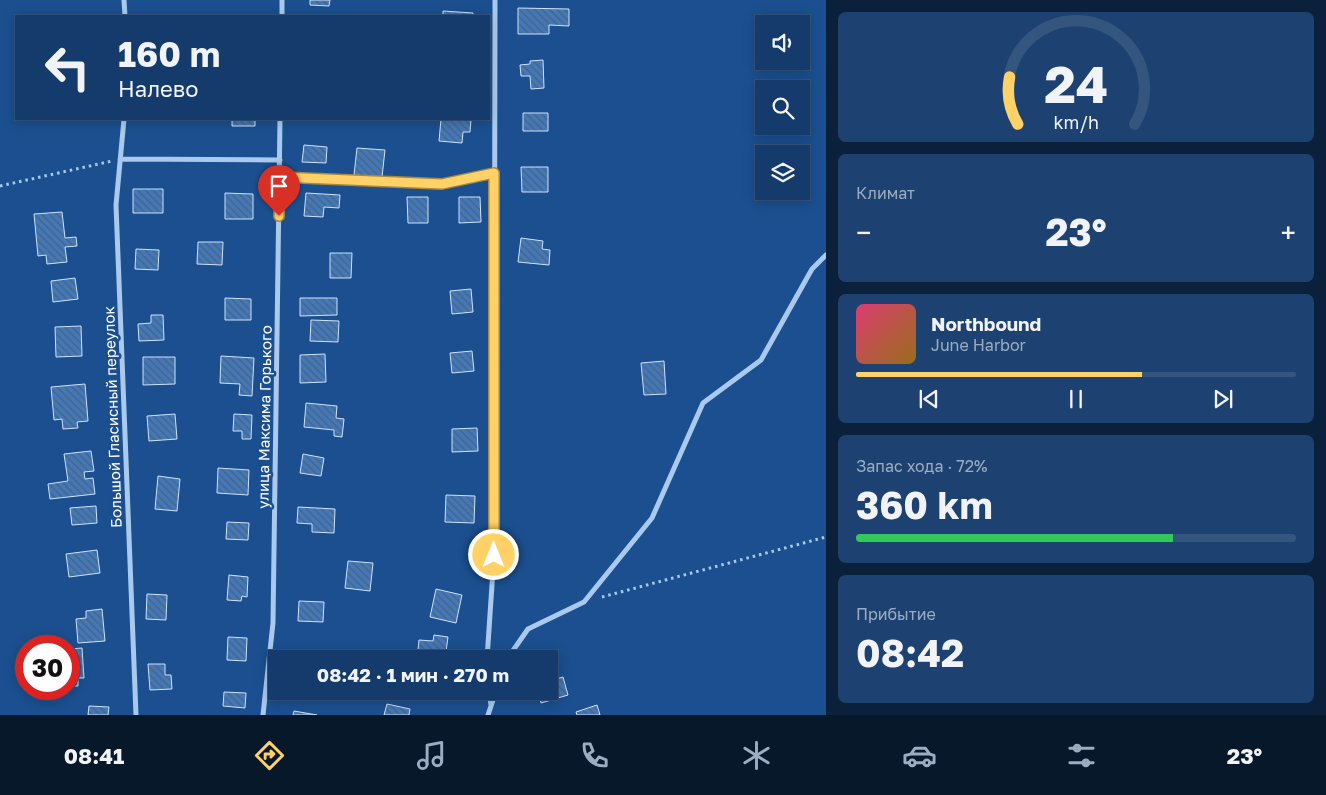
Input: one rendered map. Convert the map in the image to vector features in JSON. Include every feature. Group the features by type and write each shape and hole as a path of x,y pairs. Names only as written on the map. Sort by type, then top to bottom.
{"street":[{"path":"124,0 125,15"},
{"path":"282,0 282,15"},
{"path":"488,650 494,555 495,0"},
{"name":"Большой Гласисный переулок","path":"124,120 116,204 136,715"},
{"name":"улица Максима Горького","path":"263,715 273,623 280,120"},
{"path":"120,159 280,160"},
{"path":"280,177 442,184 494,173"},
{"path":"513,650 528,629 584,602 652,518 703,403 761,360 812,269 826,255"},
{"path":"490,700 491,708"},
{"path":"488,715 493,700"}],"path":[{"path":"0,186 120,159"},
{"path":"584,602 826,537"}],"building":[{"path":"310,0 330,0 329,6 310,5"},
{"path":"518,8 569,9 569,26 549,25 549,34 518,34"},
{"path":"443,11 473,13 473,15 443,15"},
{"path":"543,60 544,88 531,89 530,76 521,76 520,65 530,64 530,61"},
{"path":"523,113 548,113 548,131 523,131"},
{"path":"232,120 255,120 255,126 232,126"},
{"path":"441,120 471,120 470,132 463,132 462,143 439,141"},
{"path":"304,145 327,147 326,163 302,162"},
{"path":"357,148 385,150 382,177 354,175"},
{"path":"521,167 548,167 548,192 522,192"},
{"path":"133,189 163,189 163,213 133,213"},
{"path":"225,193 253,194 253,219 225,219"},
{"path":"306,193 340,195 339,208 324,207 323,217 304,216"},
{"path":"407,197 428,197 428,223 408,223"},
{"path":"459,197 480,197 481,222 459,223"},
{"path":"62,212 65,238 76,237 77,246 65,247 67,262 47,264 46,255 38,256 34,214"},
{"path":"521,238 543,241 542,249 550,250 549,265 518,262"},
{"path":"198,242 223,242 222,265 197,264"},
{"path":"136,249 159,250 158,270 135,269"},
{"path":"330,253 352,253 351,278 330,278"},
{"path":"75,278 78,299 53,302 51,281"},
{"path":"471,289 473,312 452,314 450,291"},
{"path":"225,298 251,299 251,320 225,320"},
{"path":"300,298 337,298 337,315 300,316"},
{"path":"151,315 163,315 164,340 139,341 138,324 151,323"},
{"path":"311,320 339,321 338,342 310,341"},
{"path":"81,326 82,356 56,357 55,327"},
{"path":"472,351 474,371 452,373 450,353"},
{"path":"325,354 326,382 300,383 300,355"},
{"path":"221,356 254,358 252,396 239,395 240,384 220,383"},
{"path":"143,357 175,357 175,384 143,385"},
{"path":"664,361 666,394 644,395 641,363"},
{"path":"85,384 88,421 77,422 78,428 63,429 62,419 54,420 51,387"},
{"path":"306,403 337,406 336,418 344,419 342,437 334,436 334,430 304,427"},
{"path":"175,414 177,439 149,441 147,416"},
{"path":"234,414 252,415 251,439 242,439 242,431 233,431"},
{"path":"477,428 478,451 452,452 452,429"},
{"path":"91,451 94,471 84,472 85,479 93,478 95,494 50,499 48,484 68,481 64,454"},
{"path":"303,454 324,458 321,476 300,473"},
{"path":"218,468 249,470 248,495 217,493"},
{"path":"158,476 180,479 177,511 155,509"},
{"path":"446,495 475,496 474,523 445,522"},
{"path":"96,506 97,523 72,525 70,508"},
{"path":"298,507 335,509 334,533 312,532 312,524 297,523"},
{"path":"227,522 249,523 248,540 226,539"},
{"path":"97,550 100,573 69,577 66,554"},
{"path":"348,561 373,563 370,591 345,588"},
{"path":"229,575 248,577 247,597 242,596 241,601 227,600"},
{"path":"436,589 462,595 456,623 430,617"},
{"path":"147,594 167,595 166,620 146,619"},
{"path":"299,601 324,602 323,622 298,621"},
{"path":"102,609 105,641 80,643 76,619 86,618 86,611"},
{"path":"434,635 448,637 446,650 418,650 419,640 433,641"},
{"path":"228,637 247,638 246,661 227,660"},
{"path":"80,648 82,648 84,678 80,678"},
{"path":"148,664 165,664 165,675 171,675 172,689 150,690"},
{"path":"563,677 568,695 558,698 558,678"},
{"path":"224,692 246,693 245,708 223,706"},
{"path":"540,700 551,700 541,703"},
{"path":"387,704 410,709 409,715 384,715"},
{"path":"597,705 600,715 577,715 576,712"},
{"path":"89,706 109,707 108,715 88,715"},
{"path":"294,711 317,715 293,715"}],"route":[{"path":"279,216 280,177 442,184 494,173 494,555"}]}
